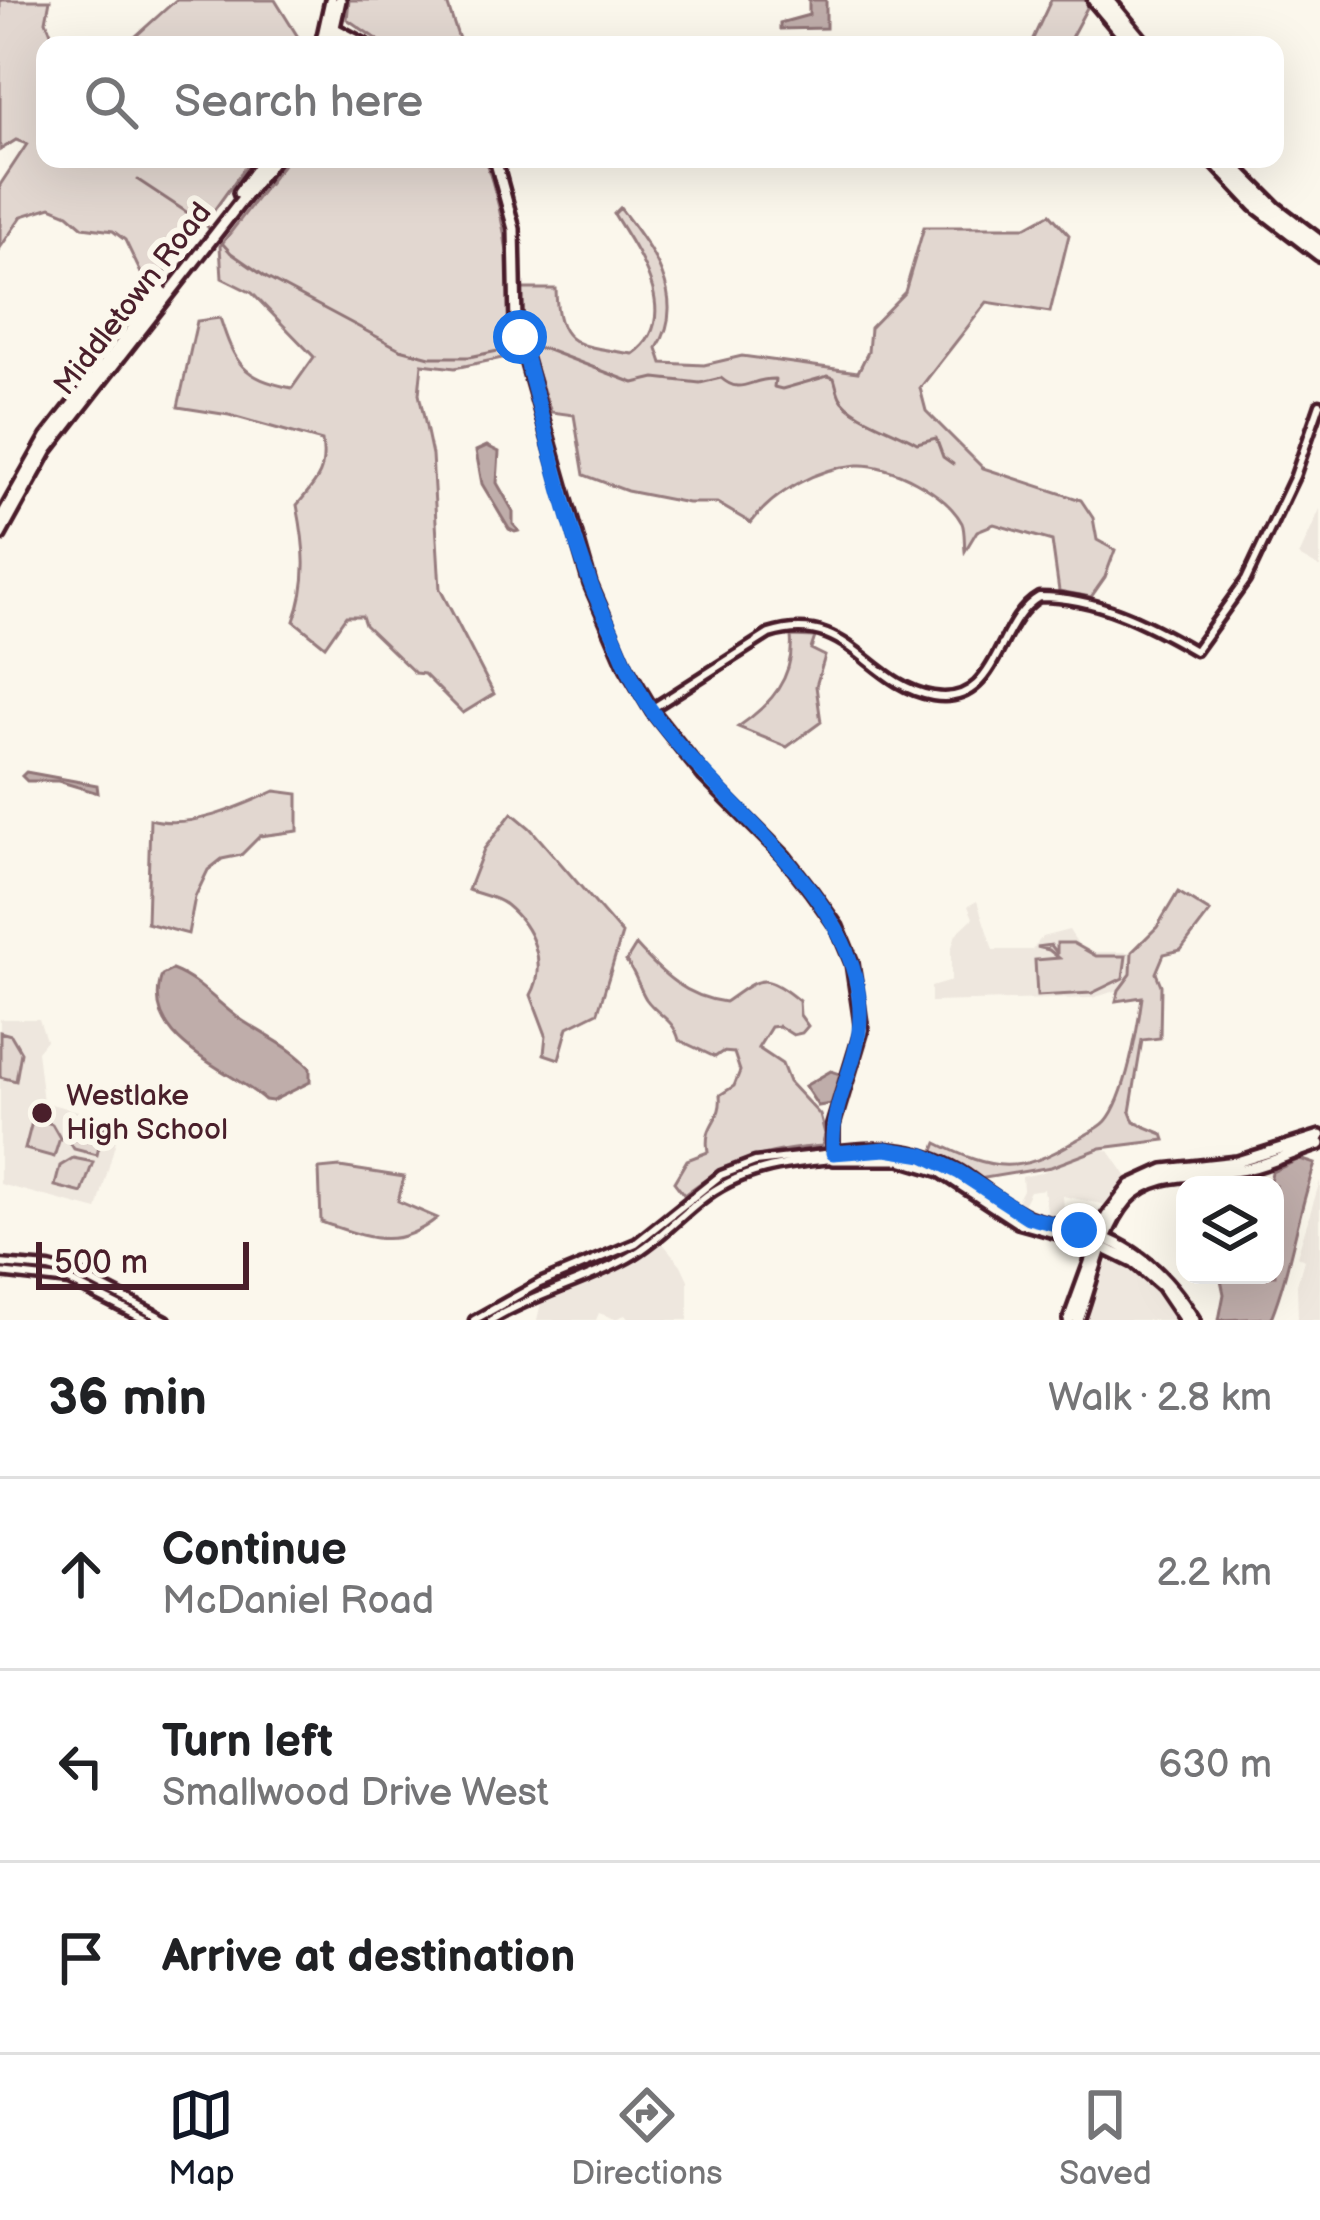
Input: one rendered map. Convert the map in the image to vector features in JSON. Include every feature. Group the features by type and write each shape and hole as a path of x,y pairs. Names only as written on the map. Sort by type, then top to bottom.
{"highway":[{"path":"1095,0 1125,36"},
{"path":"1107,0 1137,36"},
{"path":"1221,168 1256,205 1320,254"},
{"path":"1234,168 1275,209 1320,243"}],"main road":[{"path":"330,26 331,0"},
{"path":"327,36 340,0"},
{"path":"330,26 348,36"},
{"name":"Middletown Road","path":"219,224 258,168"},
{"name":"Middletown Road","path":"0,520 46,437 266,168"},
{"path":"497,168 514,230 515,318 590,584 626,667 651,710 707,780 784,856 828,913 847,950 860,995 862,1030 833,1125 833,1156"},
{"name":"Middletown Road","path":"0,535 47,450 208,237"},
{"path":"946,1174 1006,1215 1045,1230 1076,1233 1110,1219 1135,1193 1156,1181 1242,1170 1320,1140"},
{"path":"1078,1320 1121,1194 1144,1177 1320,1140"},
{"path":"833,1156 886,1149 924,1155 1018,1211 1125,1252 1166,1280 1194,1320"},
{"path":"1242,1170 1246,1163 1268,1154"},
{"path":"833,1156 900,1159 946,1174 993,1202 1003,1203"},
{"path":"1018,1211 1019,1219 1045,1230"},
{"path":"1110,1219 1125,1252 1162,1286 1184,1320"},
{"path":"1076,1233 1094,1264"},
{"path":"1069,1320 1094,1264 1125,1252"}],"street":[{"path":"651,710 769,634 806,627 837,637 916,692 959,695 981,683 1015,617 1039,597 1095,605 1140,621 1195,651 1246,580 1295,476 1320,404"},
{"path":"474,1320 541,1283 637,1243 712,1180 737,1168 765,1160 833,1156"},
{"path":"491,1320 534,1296 631,1256 708,1194 733,1180 775,1166 833,1156"},
{"path":"0,1269 72,1282 146,1320"},
{"path":"0,1269 62,1270 166,1320"}],"shaded area":[{"path":"0,0 50,0 46,21 52,36 36,36 36,168 245,168 197,234 184,227 167,252 172,263 151,294 125,240 113,231 83,227 51,207 22,216 0,248 0,185 27,144 16,140 0,150"},
{"path":"176,0 275,0 297,36 136,36"},
{"path":"349,0 446,0 458,36 372,36 347,19"},
{"path":"809,0 826,0 826,28 780,29 780,23 809,15"},
{"path":"1051,0 1089,4 1072,36 1034,36"},
{"path":"280,168 488,168 504,231 510,282 507,357 455,368 422,364 419,394 432,455 440,589 494,694 463,713 365,625 362,616 346,616 325,646 294,621 304,563 297,505 321,469 322,441 229,415 178,407 197,321 220,318 236,358 251,374 275,384 292,388 314,357 252,293 222,278 220,246"},
{"path":"620,208 654,257 668,292 666,330 657,348 662,363 704,365 742,356 858,372 868,352 870,328 905,292 924,227 1026,227 1050,214 1069,235 1050,312 987,302 920,388 926,411 983,468 1081,500 1093,518 1097,540 1115,550 1091,597 1059,591 1052,541 994,524 977,531 965,551 963,526 954,512 930,491 885,469 857,465 812,476 772,501 751,523 717,503 688,503 627,491 584,475 574,415 551,412 540,381 527,336 521,289 556,289 561,323 575,341 633,354 648,339 655,304 644,265 614,214"},
{"path":"487,446 499,452 497,483 519,531 509,529 482,484 476,451"},
{"path":"1320,509 1320,568 1299,556"},
{"path":"791,636 815,637 811,649 825,656 816,686 821,722 787,747 738,727 778,689 789,665"},
{"path":"26,772 97,785 98,793 58,781 27,781 22,776"},
{"path":"275,791 298,794 298,831 260,836 241,855 222,859 208,870 195,897 188,934 147,923 150,819 197,819"},
{"path":"512,813 622,934 598,1012 568,1027 559,1059 544,1054 546,1035 531,995 538,959 530,935 506,905 468,890 484,849"},
{"path":"1178,892 1210,912 1181,950 1164,954 1156,973 1161,985 1160,1038 1142,1040 1130,1112 1134,1122 1163,1134 1165,1140 1101,1148 1051,1167 979,1179 933,1153 937,1143 990,1164 1022,1164 1056,1152 1106,1121 1125,1080 1142,997 1116,1001 1119,990 1131,974 1132,952 1157,927"},
{"path":"977,901 993,950 1032,950 1042,937 1069,930 1078,944 1093,952 1132,952 1131,974 1119,990 1092,998 931,1002 931,987 951,981 956,934 973,918 968,906"},
{"path":"1057,943 1073,943 1096,956 1126,956 1123,978 1092,993 1037,996 1035,960 1059,958 1037,947 1051,945 1057,953"},
{"path":"636,945 665,974 698,995 725,1002 753,984 768,981 799,1001 800,1015 808,1026 802,1033 793,1035 779,1026 771,1027 758,1048 782,1064 789,1082 820,1115 825,1134 822,1146 749,1159 684,1195 674,1182 687,1160 708,1152 708,1134 719,1111 720,1095 734,1086 740,1071 734,1053 715,1057 679,1040 646,999 626,961"},
{"path":"172,970 294,1053 310,1068 310,1082 265,1100 190,1049 163,1017 158,998 162,975"},
{"name":"Westlake High School","path":"0,1019 39,1019 46,1040 37,1051 43,1102 121,1122 97,1210 0,1184"},
{"path":"0,1032 11,1035 21,1052 16,1081 0,1077"},
{"path":"831,1071 840,1074 831,1104 818,1106 805,1086"},
{"path":"33,1118 52,1124 60,1138 54,1157 25,1149"},
{"path":"74,1119 104,1125 97,1155 74,1149 69,1141"},
{"path":"1101,1148 1109,1151 1129,1180 1106,1205 1063,1196 1065,1221 1048,1217 1044,1189 1030,1191 1022,1207 1015,1205 1023,1190 1022,1177"},
{"path":"73,1158 93,1162 82,1193 55,1186 60,1166"},
{"path":"1300,1159 1315,1164 1284,1280 1284,1176 1271,1176"},
{"path":"340,1167 404,1177 398,1201 437,1218 422,1229 394,1238 367,1236 321,1222 319,1169"},
{"path":"1320,1181 1320,1320 1298,1320 1297,1285 1304,1260 1297,1256"},
{"path":"660,1240 688,1280 688,1320 629,1320 625,1315 615,1319 599,1313 596,1320 537,1320 542,1298 623,1267"},
{"path":"1111,1259 1121,1259 1138,1271 1162,1295 1175,1320 1083,1320"},
{"path":"1222,1284 1283,1284 1271,1318 1219,1320"}],"waterway":[{"path":"138,180 206,225 231,253 267,278 400,349 430,357 469,357 522,346 545,349 634,383 655,378 700,383 721,378 740,386 775,379 774,387 782,389 828,376 834,378 840,397 853,411 917,443 936,438 943,457 953,464"}],"place":[{"name":"Westlake High School","path":"42,1113"}],"route":[{"path":"520,337 590,584 626,667 653,712 704,776 802,879 837,927 847,950 860,995 862,1030 833,1125 833,1153 886,1149 924,1155 1028,1217 1079,1230"}]}
